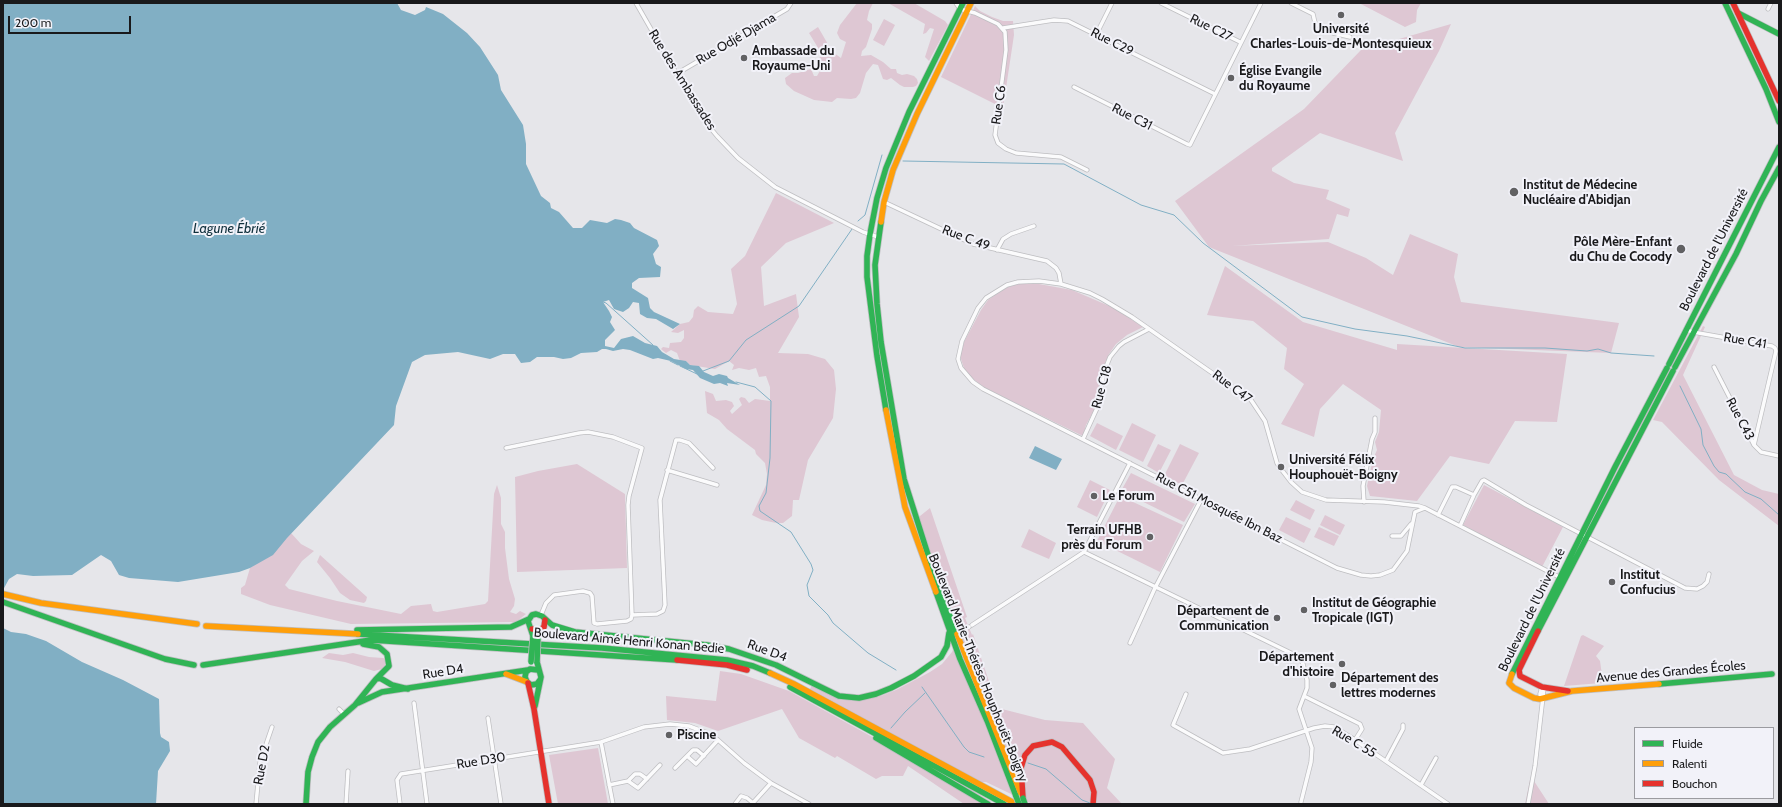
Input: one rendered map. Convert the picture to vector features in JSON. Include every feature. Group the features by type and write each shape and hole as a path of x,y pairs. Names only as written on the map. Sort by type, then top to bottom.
{"main road":[{"name":"Boulevard Marie-Thérèse Houphouët-Boigny","path":"963,3 893,149 877,198 870,234 867,266 871,316 898,475 913,531 960,659 991,730 1016,796 1017,804"},
{"path":"1725,3 1766,89 1779,122"},
{"path":"1733,3 1779,101"},
{"name":"Boulevard Marie-Thérèse Houphouët-Boigny","path":"970,5 916,114 898,159 884,202 875,265 877,304 881,342 904,479 925,548 956,632 1024,802"},
{"path":"1731,16 1738,13"},
{"path":"1738,13 1779,34"},
{"name":"Boulevard de l'Université","path":"1572,691 1543,687 1520,676 1519,673 1547,609 1592,522 1615,467 1690,331 1753,197 1779,147"},
{"name":"Boulevard de l'Université","path":"1690,331 1733,260 1761,201 1779,168"},
{"path":"1753,197 1761,201"},
{"path":"3,594 40,603 197,624"},
{"path":"3,602 165,659 194,665"},
{"path":"322,632 362,629 511,627 529,619 534,614 541,615"},
{"name":"Rue D4","path":"541,615 545,620 561,629 576,632 729,649 776,664 839,696 859,698 876,694 891,688 918,673 941,657 945,652 949,639 949,630"},
{"name":"Boulevard de l'Université","path":"1542,700 1534,698 1514,688 1509,683 1510,677 1543,618"},
{"path":"529,619 528,623 536,636"},
{"path":"534,708 541,680 541,675 534,662 536,636 544,627 545,620"},
{"name":"Boulevard Aimé Henri Konan Bedie","path":"206,626 595,648 727,660 753,666 794,684 1017,804"},
{"path":"532,629 536,631 540,630"},
{"name":"Boulevard Aimé Henri Konan Bedie","path":"203,665 367,640 447,646 603,654 727,665 752,671 792,688 1004,804"},
{"path":"306,804 309,766 315,749 330,726 355,705 371,686 372,682 384,673 389,666 389,659 384,650 369,645 342,643"},
{"path":"534,662 524,677 534,708 549,804"},
{"path":"529,669 538,670"},
{"name":"Rue D4","path":"355,705 381,693 506,674 529,669"},
{"name":"Rue D4","path":"506,674 527,683"},
{"name":"Avenue des Grandes Écoles","path":"1572,691 1775,674"},
{"name":"Rue D4","path":"377,678 396,686 408,688"},
{"path":"527,683 534,685 541,680"},
{"path":"371,686 374,692 381,693 386,688 384,681"},
{"path":"1542,700 1572,691"},
{"path":"839,714 884,744 988,804"},
{"path":"1024,802 1020,768 1025,755 1033,746 1046,742 1052,742 1062,747 1090,780 1094,792 1093,803"},
{"path":"978,783 986,784 1024,802"}],"street":[{"name":"Rue des Ambassades","path":"636,3 708,126 738,158 775,187 878,237"},
{"name":"Rue Odjé Djama","path":"678,73 787,9 791,3"},
{"path":"956,3 960,9 975,13 1003,28"},
{"path":"963,3 970,5 975,13"},
{"path":"1096,35 1112,3"},
{"name":"Rue C27","path":"1161,3 1240,42"},
{"path":"1215,94 1261,3"},
{"path":"1291,3 1313,14 1315,23 1318,25 1333,33 1350,37"},
{"path":"1768,9 1771,3"},
{"name":"Rue C29","path":"1003,28 1063,20 1072,22 1215,94"},
{"name":"Rue C6","path":"1003,28 1006,37 1006,50 995,135 996,140 1000,146 1016,153 1057,156 1088,170"},
{"name":"Rue C31","path":"1074,87 1190,145 1215,94"},
{"name":"Rue C 49","path":"884,202 973,244 1039,258 1051,263 1059,273 1061,284"},
{"path":"997,250 1003,239 1011,234 1034,226"},
{"name":"Rue C47","path":"983,389 965,375 958,359 962,341 978,308 986,298 1007,285 1018,282 1039,281 1061,284 1102,299 1149,329 1251,400 1265,421 1278,463 1285,476 1296,487 1313,497 1326,500 1413,504 1425,508 1562,579"},
{"name":"Rue C18","path":"1083,439 1098,406 1104,372 1113,352 1124,342 1149,329"},
{"name":"Rue C41","path":"1690,331 1772,346 1775,348 1776,351 1754,445"},
{"name":"Rue C43","path":"1714,367 1754,445 1761,452 1779,456"},
{"name":"Rue C51 Mosquée Ibn Baz","path":"983,389 1202,498 1337,568 1361,575 1371,576 1388,573 1398,565 1407,552 1413,521"},
{"path":"1364,502 1363,486 1372,439 1375,432 1374,418"},
{"path":"506,448 579,432 598,433 642,448 628,505 632,615 627,621 594,623 592,596 590,593 583,591 554,595 546,603 541,615"},
{"path":"632,615 657,614 663,611 665,605 660,494 674,442 678,439 689,443 713,468"},
{"path":"956,632 970,626 1084,552 1130,463"},
{"path":"667,470 717,485"},
{"path":"1460,526 1474,495 1484,480 1526,505 1685,588 1697,590 1707,582 1709,574"},
{"path":"1438,515 1452,487 1456,487 1474,495"},
{"path":"1130,643 1155,588 1202,498"},
{"path":"1392,536 1398,537 1404,534 1413,521 1414,512 1425,508"},
{"path":"1084,552 1155,588 1295,655 1303,664 1306,674 1307,688 1299,709 1312,748 1311,762 1301,802"},
{"path":"1528,804 1533,777 1543,687"},
{"name":"Rue C 55","path":"1186,694 1173,725 1223,753 1250,749 1325,726 1334,727 1448,804"},
{"path":"1304,696 1360,724 1362,729 1355,740"},
{"path":"414,703 427,804"},
{"path":"339,709 344,714"},
{"path":"488,718 501,804"},
{"name":"Rue D30","path":"400,804 397,780 398,777 404,773 601,742 644,727 670,724 682,724 697,728 718,740 744,763 771,783 809,804"},
{"path":"1386,762 1403,729 1403,725"},
{"name":"Rue D2","path":"256,804 260,762 272,727"},
{"path":"687,756 695,764 718,740"},
{"path":"601,742 613,804"},
{"path":"675,768 695,750 704,756"},
{"path":"1421,785 1436,758"},
{"path":"628,781 638,788 660,765"},
{"path":"346,804 348,772"},
{"path":"609,785 628,781 635,774 640,774 647,779"},
{"path":"735,804 741,796 747,798 752,804 771,783"}],"shaded area":[{"path":"857,3 873,3 867,20 872,24 872,29 866,47 862,51 861,56 871,55 891,69 896,69 897,73 914,76 918,83 916,86 904,87 891,78 887,80 883,79 878,65 873,64 866,73 860,93 856,98 837,98 832,102 814,100 794,91 786,84 785,78 792,73 798,73 811,69 814,76 817,76 821,69 818,59 826,52 834,53 841,58 846,42 840,39 837,33 840,25"},
{"path":"888,3 914,3 945,21 948,25 929,61 925,57 934,29 930,28 923,34 925,24"},
{"path":"1359,3 1421,3 1417,10 1416,22 1405,27"},
{"path":"975,6 980,11 992,17 1003,21 1013,21 1014,35 1003,108 941,77"},
{"path":"884,19 895,25 884,46 873,40"},
{"path":"1451,24 1439,51 1395,133 1403,161 1320,133 1272,168 1272,171 1294,183 1329,190 1326,199 1350,209 1348,217 1337,214 1329,239 1232,246 1328,242 1366,258 1393,275 1410,234 1458,254 1454,277 1461,302 1619,323 1611,353 1459,347 1209,247 1175,201 1304,109 1361,50"},
{"path":"818,27 829,46 820,51 809,33"},
{"path":"776,193 834,223 786,243 761,267 764,306 796,294 799,317 778,353 808,354 825,359 834,370 836,389 833,418 808,460 799,500 793,500 792,516 783,523 762,520 752,515 766,485 767,474 765,463 756,454 755,450 727,429 719,420 707,413 705,391 713,394 716,401 726,400 732,402 734,406 730,411 732,414 742,405 739,399 741,397 745,398 749,403 755,399 770,401 770,387 766,376 759,377 756,368 749,370 739,368 732,370 734,365 729,361 715,369 690,365 686,361 680,361 677,353 671,350 666,353 661,349 663,347 669,348 670,343 681,342 684,338 684,330 678,333 671,332 680,324 689,322 693,317 694,310 698,306 708,312 733,314 737,304 731,269 745,256"},
{"path":"1225,266 1303,322 1397,350 1397,344 1567,354 1557,422 1515,421 1489,464 1450,456 1417,501 1370,496 1367,486 1373,459 1377,450 1375,442 1379,432 1381,410 1343,384 1320,409 1314,437 1281,424 1304,384 1284,369 1287,348 1253,321 1207,315"},
{"path":"1019,284 1039,284 1072,290 1114,308 1143,327 1127,335 1116,344 1109,354 1101,373 1097,405 1086,425 1083,436 983,387 967,374 964,368 961,359 961,352 964,342 981,310 988,300 998,293 1008,287"},
{"path":"1703,326 1705,327 1683,375 1734,475 1762,490 1779,494 1779,526 1719,480 1662,422 1653,420"},
{"path":"1097,423 1123,436 1116,450 1090,436"},
{"path":"1132,423 1156,435 1143,462 1119,450"},
{"path":"1158,444 1171,450 1159,473 1147,466"},
{"path":"1180,444 1199,453 1182,485 1164,476"},
{"path":"577,464 625,494 627,568 517,572 515,477"},
{"path":"1131,473 1195,504 1184,522 1121,491"},
{"name":"Le Forum","path":"1090,480 1110,490 1097,517 1077,507"},
{"path":"497,485 501,498 501,524 505,532 505,548 509,579 515,599 514,606 510,612 516,614 520,611 526,614 516,622 351,624 270,605 241,594 241,588 245,585 250,568 291,533 301,544 314,551 302,561 285,585 289,589 337,601 401,614 411,606 431,604 433,611 437,612 485,604 488,601 494,494"},
{"path":"1484,485 1563,527 1542,567 1463,525"},
{"path":"1120,496 1183,525 1160,572 1097,541"},
{"path":"1296,500 1315,510 1310,520 1290,510"},
{"path":"930,508 967,617 965,618 972,635 973,634 998,708 1045,720 1083,723 1115,759 1107,788 1122,804 1032,804 986,782 981,782 810,689 812,685 836,697 848,700 881,696 896,690 930,672 942,664 952,652 955,645 954,634 936,591 915,520"},
{"path":"1325,515 1345,525 1340,535 1320,525"},
{"path":"1286,517 1311,529 1304,543 1279,530"},
{"path":"1319,527 1339,536 1334,546 1314,537"},
{"path":"1029,529 1056,543 1049,559 1021,547"},
{"path":"320,555 367,597 364,603 350,600 340,593 317,562"},
{"path":"1583,635 1604,646 1596,656 1600,661 1603,682 1564,686 1581,636"},
{"path":"329,653 343,655 353,653 369,657 383,658 386,659 387,663 382,669 374,671 345,662 322,658"},
{"path":"720,671 741,674 789,691 994,804 964,804 908,766 903,776 882,776 876,779 837,756 835,758 799,738 782,709 718,731 695,723 667,720 666,696 716,701"},
{"path":"598,748 608,804 558,804 549,755"},
{"path":"1530,780 1534,781 1549,804 1525,804"}],"water":[{"name":"Lagune Ébrié","path":"3,3 397,3 401,10 415,15 425,10 426,7 443,14 467,33 480,47 498,75 501,90 523,125 526,144 526,164 541,196 550,203 551,208 559,212 573,228 582,228 590,220 607,223 615,219 630,223 634,228 657,240 659,246 653,254 656,264 661,267 660,277 639,278 632,283 632,288 648,298 650,308 654,312 680,324 673,329 656,319 647,318 640,314 639,303 633,302 629,308 623,312 614,309 609,300 603,302 612,317 610,322 615,330 605,340 605,346 614,348 621,339 633,336 645,343 657,346 662,352 674,359 686,361 690,365 699,366 704,372 713,376 719,374 727,376 740,385 727,383 728,386 720,383 714,384 700,378 693,370 686,369 671,361 658,358 653,359 630,350 623,349 613,351 602,349 597,352 581,353 571,358 563,359 554,357 537,357 530,362 521,363 515,354 503,354 490,359 458,352 425,355 412,362 396,406 394,425 287,538 273,555 250,568 239,572 178,582 129,578 119,575 111,561 101,555 72,575 33,576 17,574 9,579 3,590"},
{"path":"1035,446 1062,459 1056,470 1029,458"},
{"path":"3,628 11,632 26,634 46,641 82,662 123,680 159,699 160,733 161,737 169,742 170,751 158,771 156,804 3,804"}],"waterway":[{"path":"858,221 865,215 882,155"},
{"path":"903,161 1064,164 1141,205 1174,215 1203,243 1302,317 1355,329 1407,336 1465,348 1545,348 1587,351 1598,349 1611,353 1654,356"},
{"path":"703,371 729,361 746,340 799,306 852,229"},
{"path":"603,302 653,345"},
{"path":"670,361 678,365"},
{"path":"680,366 697,374"},
{"path":"736,382 755,387 771,401 770,458 766,493 759,506 760,511 791,532 811,564 813,570 807,585 809,596 828,615 833,623 868,653 896,670"},
{"path":"1680,386 1701,429 1703,445 1714,466 1719,472 1726,474 1745,492 1761,499 1779,515"},
{"path":"922,687 964,747 969,752 984,757"},
{"path":"891,728 925,693"},
{"path":"1028,763 1046,769 1082,800 1090,803"}],"traffic: fast":[{"path":"886,410 877,356 867,277 867,256 870,234 877,198 886,168 909,112 963,3"},
{"path":"1725,3 1766,89 1779,122"},
{"path":"1738,13 1779,34"},
{"path":"1669,364 1779,147"},
{"path":"1675,367 1736,254 1761,201 1779,168"},
{"path":"881,222 875,265 877,304 881,342 904,479 930,561 957,634"},
{"path":"1512,674 1615,467 1667,368"},
{"path":"1538,631 1673,371"},
{"path":"936,592 960,659 988,723 1016,796"},
{"path":"3,602 165,659 194,665"},
{"path":"533,636 528,621 532,615 536,614 542,616 552,625 575,632 707,645 729,649 776,665 839,696 859,698 876,694 891,688 914,676 941,657 947,646 949,633"},
{"path":"357,630 511,627 529,619"},
{"path":"358,634 602,648 727,660 753,666 770,673"},
{"path":"531,662 533,636"},
{"path":"537,662 538,636"},
{"path":"203,665 371,640 677,660"},
{"path":"363,644 379,647 387,654 389,666 377,678"},
{"path":"535,706 541,677 537,662"},
{"path":"538,670 530,669 526,672 525,677 527,682 531,685 537,684 540,680"},
{"path":"358,703 382,692 528,670"},
{"path":"1659,684 1772,674"},
{"path":"306,804 308,772 312,757 318,742 330,727 355,705 376,679 380,678 392,685 408,689"},
{"path":"790,687 1004,804"},
{"path":"876,738 988,804"},
{"path":"1016,796 1019,804"},
{"path":"1023,798 1025,804"}],"traffic: slow":[{"path":"881,222 884,202 893,170 917,114 971,3"},
{"path":"886,410 905,507 936,592"},
{"path":"3,594 41,603 197,624"},
{"path":"206,626 358,634"},
{"path":"957,634 1021,794"},
{"path":"770,673 794,684 1016,804"},
{"path":"506,674 527,682"},
{"path":"1512,674 1509,683 1514,688 1534,698 1540,699 1572,691 1659,684"}],"traffic: jam":[{"path":"1733,3 1779,101"},
{"path":"532,629 540,630 544,627 545,620"},
{"path":"1538,631 1519,670 1520,676 1542,687 1568,691"},
{"path":"677,660 727,665 747,670"},
{"path":"528,683 534,709 549,804"},
{"path":"1023,798 1021,768 1025,755 1033,746 1052,742 1062,747 1090,780 1094,792 1093,804"}],"place":[{"name":"Université Charles-Louis-de-Montesquieux","path":"1341,15"},
{"name":"Ambassade du Royaume-Uni","path":"744,58"},
{"name":"Église Evangile du Royaume","path":"1231,78"},
{"name":"Institut de Médecine Nucléaire d'Abidjan","path":"1514,192"},
{"name":"Pôle Mère-Enfant du Chu de Cocody","path":"1681,249"},
{"name":"Université Félix Houphouët-Boigny","path":"1281,467"},
{"name":"Le Forum","path":"1094,496"},
{"name":"Terrain UFHB près du Forum","path":"1150,537"},
{"name":"Institut Confucius","path":"1612,582"},
{"name":"Institut de Géographie Tropicale (IGT)","path":"1304,610"},
{"name":"Département de Communication","path":"1277,618"},
{"name":"Département d'histoire","path":"1342,664"},
{"name":"Département des lettres modernes","path":"1333,685"},
{"name":"Piscine","path":"669,735"}]}
